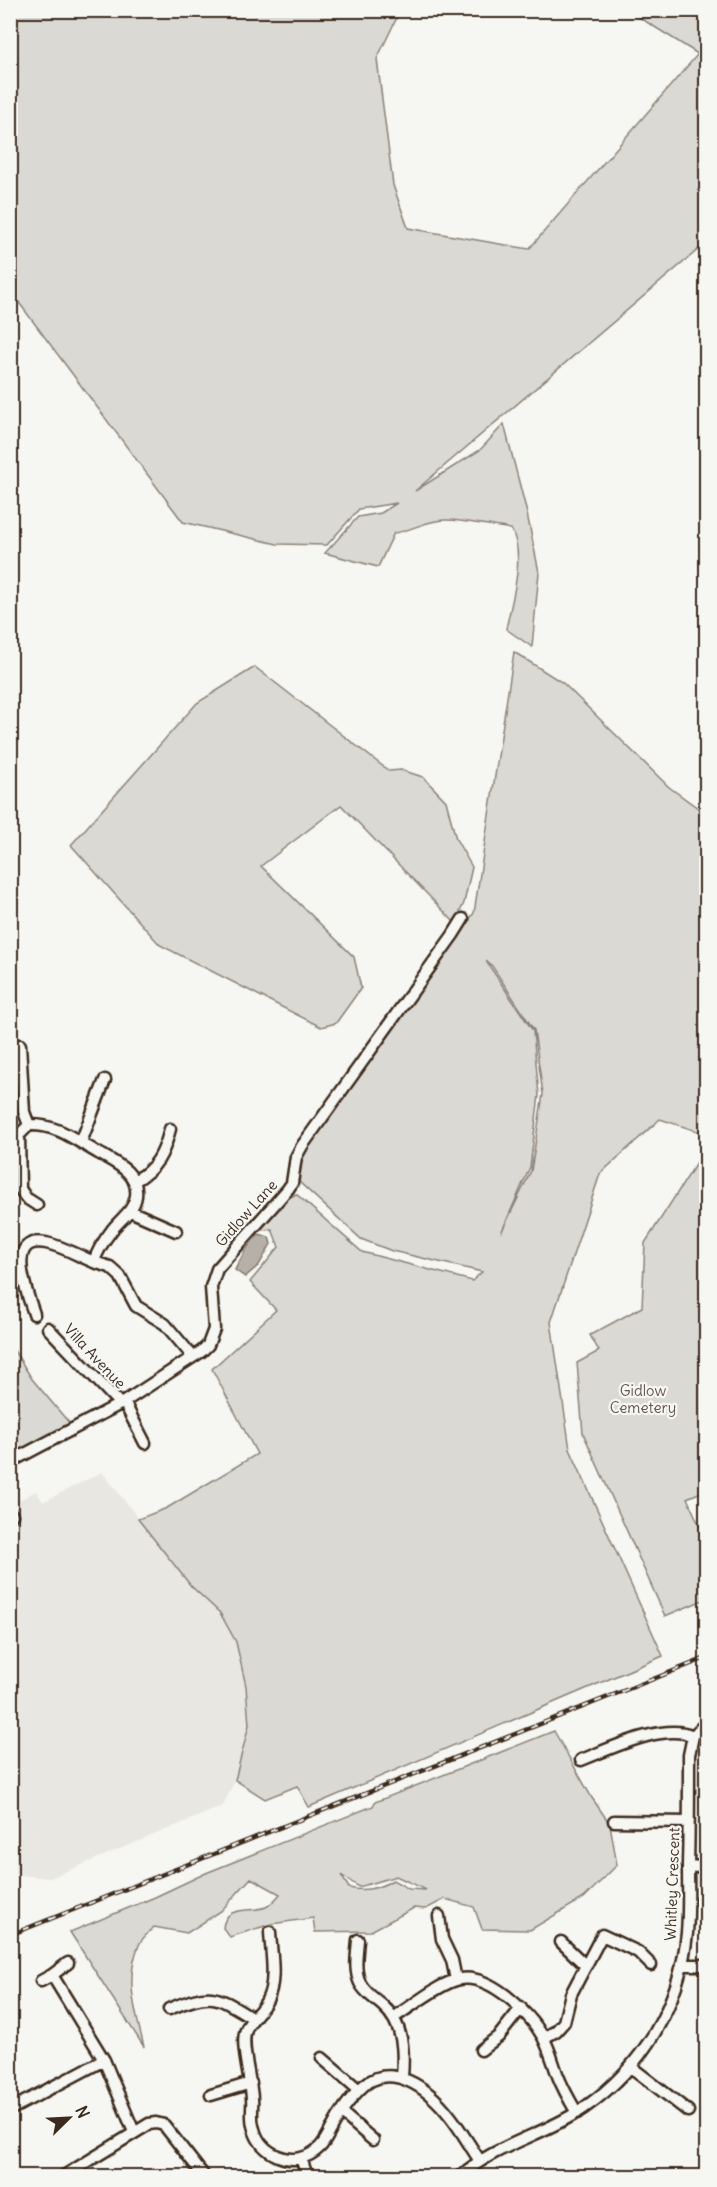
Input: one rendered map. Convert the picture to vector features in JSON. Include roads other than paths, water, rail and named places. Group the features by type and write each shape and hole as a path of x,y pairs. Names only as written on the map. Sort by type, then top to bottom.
{"street":[{"name":"Gidlow Lane","path":"10,1462 122,1403 208,1345 214,1329 211,1287 217,1269 288,1189 296,1157 302,1146 463,919"},
{"path":"17,1049 24,1112 29,1125"},
{"path":"81,1142 105,1080"},
{"path":"29,1125 48,1126 81,1142 125,1169 134,1181 136,1196 130,1211 111,1230 94,1262"},
{"path":"29,1125 20,1135 18,1147 20,1189 26,1198 37,1205"},
{"path":"134,1181 151,1171 166,1145 170,1129"},
{"path":"130,1211 176,1231"},
{"path":"34,1314 21,1267 21,1254 36,1242 47,1243 110,1268 120,1276 136,1306 165,1324 193,1357"},
{"name":"Villa Avenue","path":"48,1328 122,1403 145,1443"},
{"path":"581,1760 659,1732 679,1732 693,1736 706,1723"},
{"name":"Whitley Crescent","path":"461,2176 480,2161 577,2113 609,2089 644,2050 665,2013 675,1991 687,1934 689,1755 693,1736"},
{"path":"623,1833 619,1821 689,1822"},
{"path":"688,1866 706,1867"},
{"path":"438,1915 442,1939 452,1960 456,1980"},
{"path":"270,1932 266,1948 270,1992 265,2004 246,2030 243,2042 251,2083 252,2124 257,2137 273,2154 288,2159 301,2158 320,2147 359,2090 369,2082 386,2076 402,2077 422,2088 449,2115 480,2161"},
{"path":"544,2038 556,2031 564,2022 568,2001 602,1935 638,1952 651,1965"},
{"path":"358,1940 352,1952 359,1982 367,1993 387,2010 399,2030 403,2048 402,2077"},
{"path":"561,1942 586,1966"},
{"path":"41,1981 68,1963"},
{"path":"682,1965 706,1965"},
{"path":"52,1975 104,2061 134,2132"},
{"path":"393,2018 456,1980 477,1979 493,1987 521,2008 544,2038 562,2086 577,2113"},
{"path":"175,2004 201,1997 220,1998 254,2018"},
{"path":"471,2056 483,2053 521,2008"},
{"path":"322,2058 359,2090"},
{"path":"10,2103 14,2108 104,2061"},
{"path":"631,2067 684,2103"},
{"path":"211,2095 251,2083"},
{"path":"342,2113 375,2142"},
{"path":"66,2176 134,2132 156,2122 164,2125 204,2176"},
{"path":"301,2158 307,2176"}],"railway":[{"path":"10,1935 706,1658"}],"park label":[{"name":"Gidlow Cemetery","path":"643,1398"}]}
